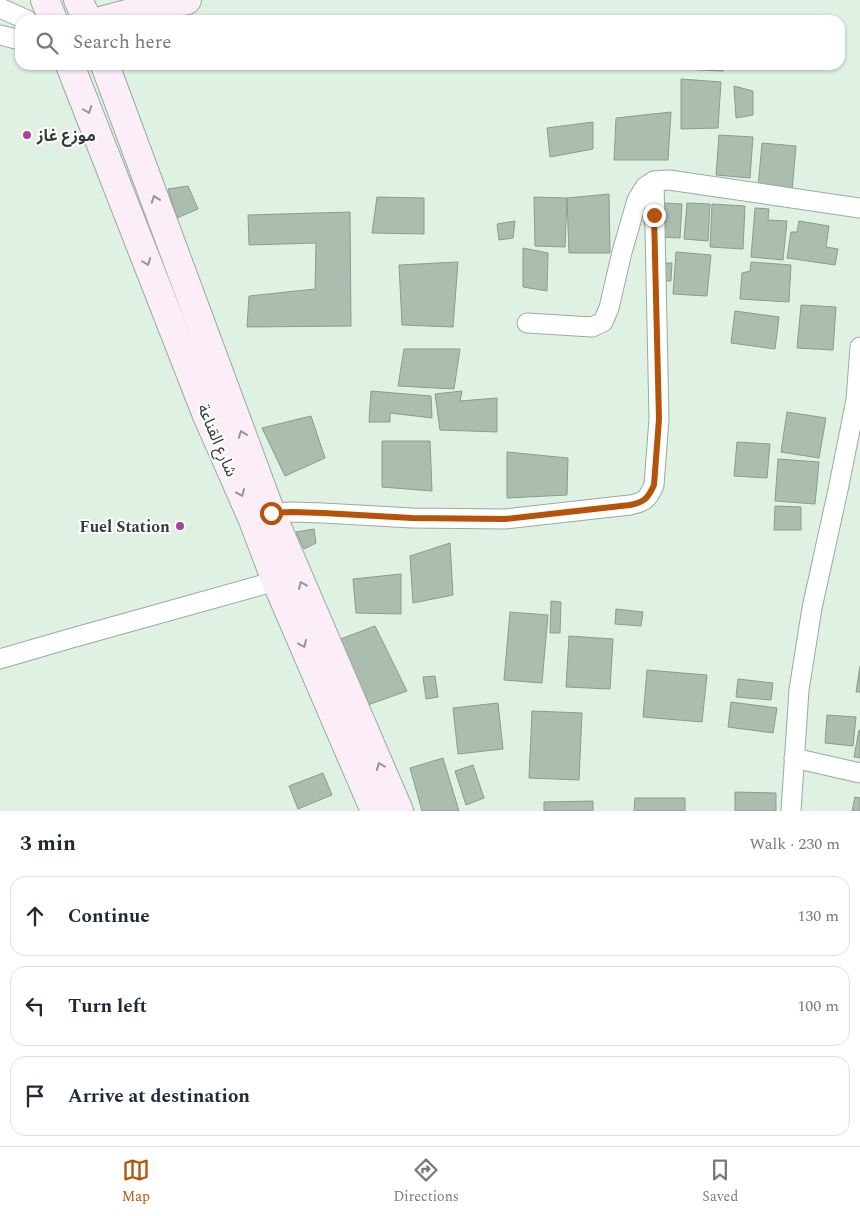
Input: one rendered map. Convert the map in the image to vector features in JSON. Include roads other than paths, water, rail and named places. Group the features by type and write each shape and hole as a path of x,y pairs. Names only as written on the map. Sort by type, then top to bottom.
{"street":[{"path":"45,0 51,15"},
{"path":"78,0 86,15"},
{"path":"136,15 187,0"},
{"path":"0,8 16,15"},
{"path":"0,35 15,39"},
{"name":"شارع القناعة","path":"72,70 206,413 253,520 276,582 375,811"},
{"name":"شارع القناعة","path":"107,70 271,513 399,811"},
{"path":"527,323 592,327 603,322 609,308 637,200 645,186 654,181 669,180 860,208"},
{"path":"271,513 292,512 412,518 505,519 642,502 650,494 654,485 659,419 654,181"},
{"path":"791,811 798,690 811,617 858,399 860,347"},
{"path":"0,659 276,582"},
{"path":"794,758 860,773"}],"place":[{"name":"موزع غاز","path":"27,135"},
{"name":"Fuel Station","path":"180,526"}]}
